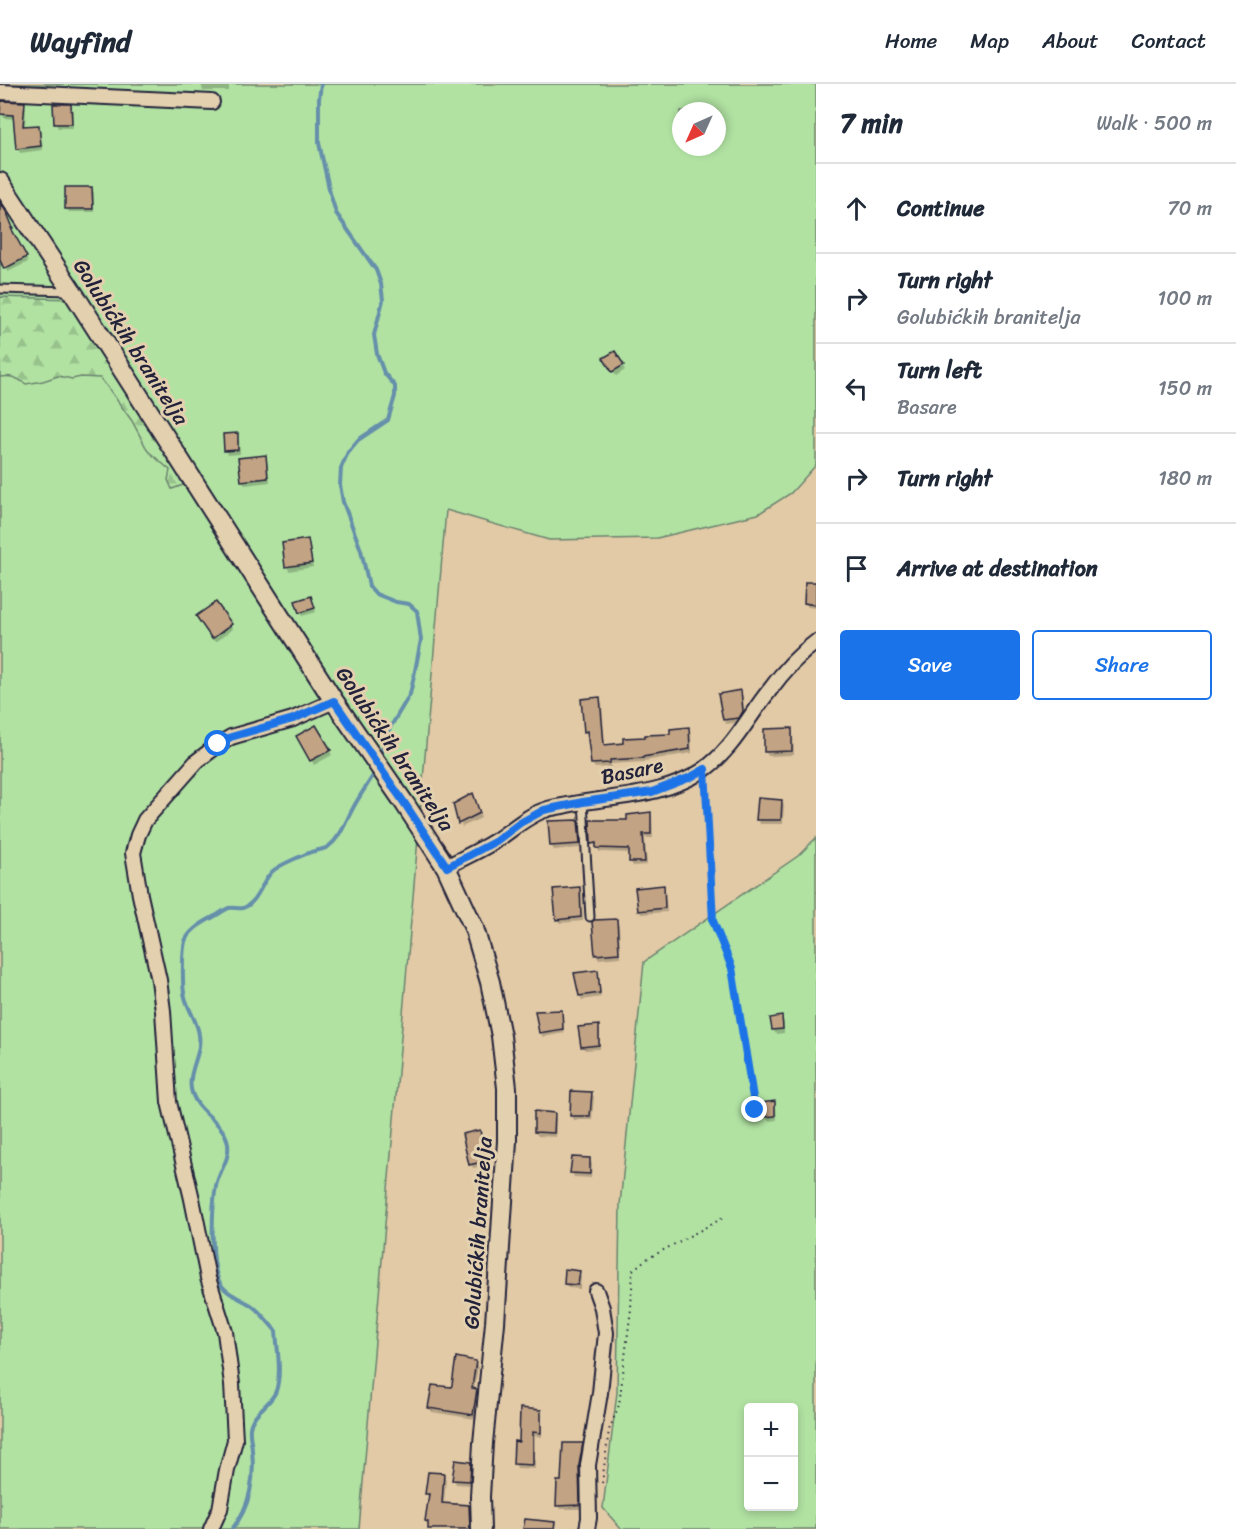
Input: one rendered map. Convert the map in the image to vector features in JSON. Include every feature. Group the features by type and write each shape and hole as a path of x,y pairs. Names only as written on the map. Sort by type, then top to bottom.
{"street":[{"path":"0,92 212,102"},
{"name":"Golubićkih branitelja","path":"0,182 339,708 447,867 474,928 490,982 501,1036 507,1088 507,1141 495,1323 483,1443 481,1529"},
{"name":"Basare","path":"447,867 496,841 520,823 544,810 652,792 705,769 743,728 782,675 805,650 816,642"},
{"path":"211,1529 220,1509 235,1440 232,1384 225,1332 207,1278 192,1199 169,1102 159,980 133,852 145,820 197,760 218,744 231,737 339,708"},
{"path":"587,1529 589,1518 588,1465 600,1393 606,1333 602,1308 596,1291"}],"lane":[{"path":"0,289 72,291"},
{"path":"583,802 590,917"}],"path":[{"path":"705,769 713,921 732,968 755,1110"},
{"path":"601,1490 609,1430 619,1405 631,1309 633,1270 645,1260 723,1218"}],"green space":[{"path":"0,84 816,84 816,465 791,493 758,514 657,538 549,540 446,510 359,1529 0,1529"},
{"path":"0,297 74,299 174,460 183,485 172,489 168,480 170,470 148,451 132,421 100,378 72,379 58,376 26,384 7,376 0,377"},
{"path":"816,838 816,1529 621,1529 603,1508 617,1392 620,1205 644,962 798,856"}],"building":[{"path":"1,101 25,102 23,126 39,125 41,146 16,149 13,115 0,114"},
{"path":"53,104 71,104 72,124 54,124"},
{"path":"65,187 92,187 93,209 65,209"},
{"path":"0,202 27,257 4,269 0,260"},
{"path":"615,351 624,365 612,372 603,358"},
{"path":"238,433 238,450 224,451 223,434"},
{"path":"266,455 268,478 241,481 238,458"},
{"path":"308,539 312,563 285,567 282,543"},
{"path":"805,582 816,582 816,605 804,603"},
{"path":"311,596 315,608 299,613 295,601"},
{"path":"216,602 232,624 212,639 196,616"},
{"path":"741,690 743,711 739,718 723,720 718,694"},
{"path":"600,697 604,745 623,743 623,738 670,734 670,729 689,727 690,749 643,758 610,760 610,763 591,764 587,731 584,732 581,699"},
{"path":"316,725 331,750 310,761 296,736"},
{"path":"792,728 792,751 764,752 764,729"},
{"path":"473,793 480,813 458,824 453,804"},
{"path":"758,798 782,800 781,820 756,820"},
{"path":"651,812 651,834 643,834 645,862 629,862 629,849 596,848 596,843 591,844 590,820 627,820 627,815"},
{"path":"578,820 580,844 550,846 548,821"},
{"path":"664,885 665,908 638,911 635,888"},
{"path":"580,887 581,917 556,920 553,889"},
{"path":"617,919 619,953 595,955 592,922"},
{"path":"598,970 600,993 579,996 574,973"},
{"path":"562,1010 563,1029 539,1033 535,1011"},
{"path":"782,1016 783,1029 772,1030 770,1018"},
{"path":"599,1025 599,1045 581,1047 578,1027"},
{"path":"571,1091 592,1092 590,1116 570,1116"},
{"path":"775,1101 775,1116 764,1117 761,1103"},
{"path":"534,1111 555,1113 554,1133 534,1132"},
{"path":"480,1130 486,1161 469,1165 462,1134"},
{"path":"572,1157 590,1158 590,1174 570,1173"},
{"path":"565,1269 580,1271 578,1285 564,1284"},
{"path":"456,1357 476,1361 472,1388 477,1389 473,1415 428,1408 432,1385 451,1387"},
{"path":"520,1408 541,1410 541,1433 533,1432 533,1465 513,1464 514,1441 519,1442"},
{"path":"563,1443 583,1443 579,1465 580,1505 556,1506 557,1481 561,1481"},
{"path":"455,1460 471,1462 470,1481 452,1480"},
{"path":"428,1472 444,1473 442,1503 469,1505 470,1529 428,1529 428,1522 425,1521 429,1494 425,1494"},
{"path":"525,1519 555,1522 554,1529 523,1529"}],"waterway":[{"path":"321,84 319,143 330,193 336,213 376,270 381,284 383,300 374,335 377,354 384,373 395,386 395,396 388,420 358,440 348,452 341,468 340,485 343,502 361,550 369,586 376,594 396,602 409,604 417,611 421,640 410,694 384,738 381,759"},
{"path":"232,1529 243,1512 252,1482 251,1422 276,1391 279,1376 278,1353 276,1331 254,1307 225,1289 216,1272 213,1248 214,1207 217,1180 226,1161 228,1144 222,1129 198,1105 191,1089 191,1075 197,1055 199,1035 184,992 185,943 192,931 204,922 228,909 243,908 253,901 274,870 313,851 326,848 332,843 376,771"}],"route":[{"path":"218,744 231,737 293,719 334,701 447,867 496,841 520,823 544,810 652,792 705,769 713,921 732,968 755,1110"}]}
